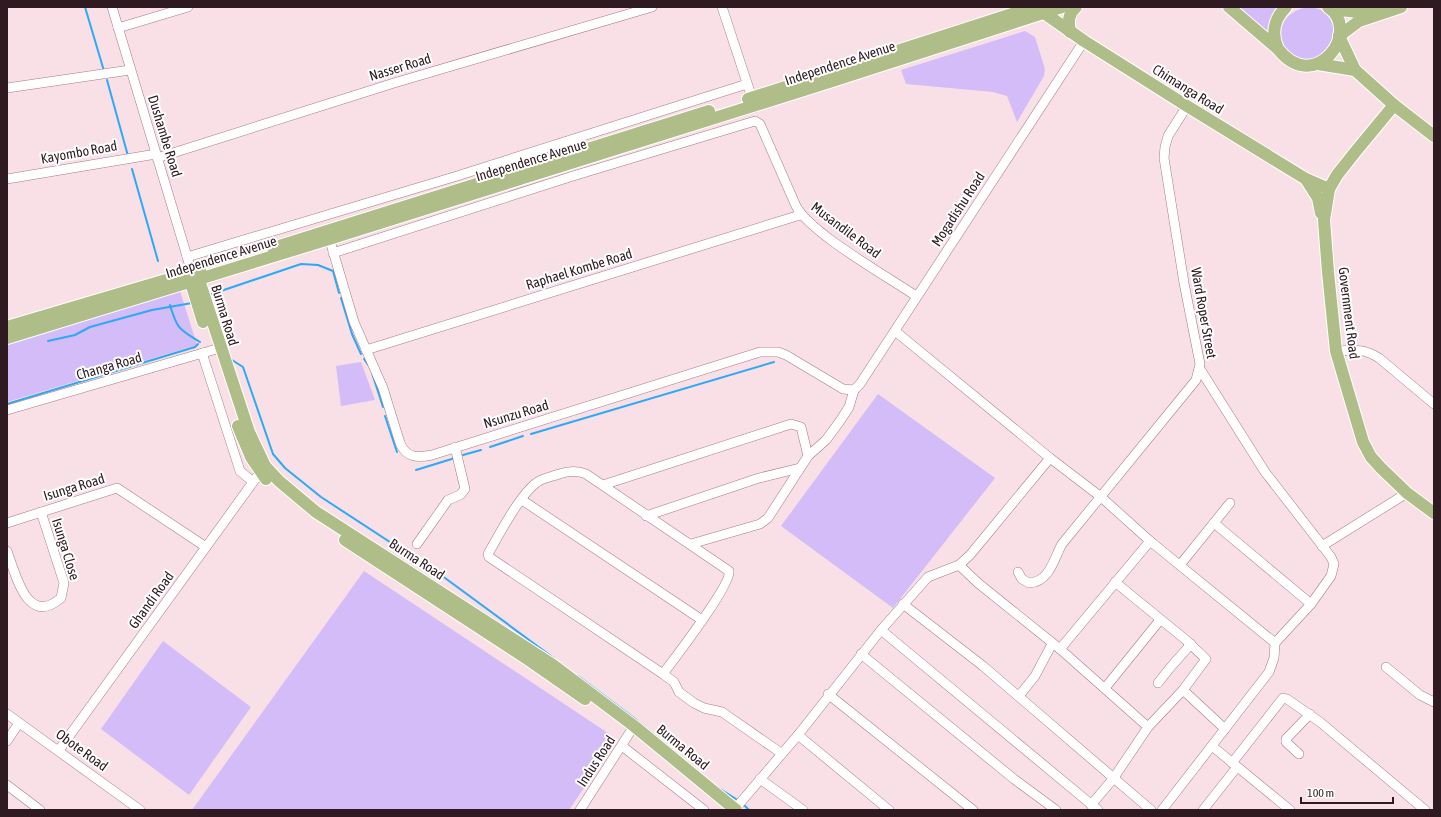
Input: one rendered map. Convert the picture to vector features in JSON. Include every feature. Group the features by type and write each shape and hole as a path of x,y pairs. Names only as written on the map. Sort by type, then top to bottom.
{"main road":[{"path":"1000,18 1008,7"},
{"name":"Independence Avenue","path":"7,338 1000,18 1038,9 1062,7"},
{"path":"1070,32 1068,22 1070,14 1076,7"},
{"path":"1229,7 1278,49 1284,56 1300,66 1318,64 1355,70"},
{"path":"1278,49 1275,42 1275,26 1277,18 1286,7"},
{"path":"1329,8 1358,12 1378,7"},
{"path":"1339,36 1359,21 1401,7"},
{"path":"1318,64 1333,53 1338,45 1338,22 1329,8"},
{"name":"Independence Avenue","path":"328,235 1038,9"},
{"name":"Chimanga Road","path":"1038,9 1070,32 1187,106 1306,179 1329,189"},
{"path":"1339,36 1355,70 1394,106 1434,136"},
{"name":"Government Road","path":"1394,106 1337,175 1329,189 1324,220 1336,351 1363,442 1371,457 1407,493 1434,513"},
{"path":"1306,179 1318,198 1324,220"},
{"name":"Independence Avenue","path":"7,327 194,278"},
{"name":"Burma Road","path":"194,278 194,296 244,443 260,473 284,497 312,518 529,660 632,730 732,810"}],"street":[{"name":"Dushambe Road","path":"112,7 194,278"},
{"path":"118,28 188,7"},
{"name":"Nasser Road","path":"157,156 394,83 652,7"},
{"path":"722,7 752,98"},
{"name":"Mogadishu Road","path":"854,390 860,384 896,331 916,296 1084,41"},
{"path":"7,88 130,70"},
{"path":"187,257 457,176 747,84"},
{"name":"Ward Roper Street","path":"1018,572 1022,579 1029,583 1037,581 1046,574 1054,562 1062,544 1196,380 1200,369 1172,215 1164,152 1168,136 1187,106"},
{"name":"Musandile Road","path":"333,253 573,176 750,121 755,121 760,124 800,215 834,242 916,296"},
{"name":"Kayombo Road","path":"7,179 157,156"},
{"name":"Raphael Kombe Road","path":"366,350 800,215"},
{"name":"Nsunzu Road","path":"328,235 354,322 383,388 400,443 404,451 414,456 421,457 455,447 760,352 778,352 786,355 843,389 854,390"},
{"path":"896,331 1050,458 1101,496 1150,540 1275,643"},
{"name":"Changa Road","path":"7,410 212,350"},
{"path":"1336,351 1361,350 1370,352 1434,404"},
{"path":"1162,810 1269,672 1274,658 1275,643 1310,604 1331,576 1334,568 1333,561 1265,472 1200,369"},
{"path":"690,544 764,522 773,513 808,456 830,435 849,407 854,390"},
{"path":"603,485 791,424 799,425 803,430 808,456"},
{"path":"417,544 448,500 460,495 466,489 455,447"},
{"path":"732,810 798,735 828,694 903,604 928,577 959,565 978,546 1050,458"},
{"path":"646,516 759,478 800,468"},
{"path":"663,674 702,620 729,579 730,573 728,570 646,516 603,485 579,471 567,472 536,483 522,500 498,537 488,554 489,557 663,674 674,682 679,692 704,708 722,712 781,753"},
{"name":"Ghandi Road","path":"59,750 260,473"},
{"name":"Isunga Road","path":"7,523 119,489 206,547"},
{"path":"1322,546 1407,493"},
{"path":"522,500 702,620"},
{"path":"1180,565 1230,503"},
{"name":"Isunga Close","path":"7,551 20,586 32,603 43,608 49,607 61,598 64,583 41,512"},
{"path":"1214,523 1310,604"},
{"path":"1019,696 1032,681 1056,647 1115,582 1150,540"},
{"path":"959,565 978,583 1105,688 1148,727"},
{"path":"881,630 1095,808 1148,727 1182,690 1206,659 1191,644 1115,582"},
{"path":"903,604 1019,696 1032,710 1151,810"},
{"path":"1105,688 1160,620"},
{"path":"1158,683 1168,669 1191,644"},
{"path":"861,654 1014,778 1056,810"},
{"path":"1386,667 1420,695 1434,702"},
{"path":"1182,690 1225,729"},
{"path":"828,694 973,810"},
{"path":"1203,810 1283,698 1310,714 1425,810"},
{"name":"Obote Road","path":"7,714 59,750 140,810"},
{"path":"1299,754 1286,742 1286,739 1310,714"},
{"path":"7,741 19,723"},
{"name":"Indus Road","path":"580,810 632,730"},
{"path":"798,735 889,810"},
{"path":"622,746 704,810"},
{"path":"1212,746 1290,810"},
{"path":"760,779 803,810"},
{"path":"7,785 40,810"}],"shaded area":[{"path":"1234,7 1280,7 1269,36"},
{"path":"1310,7 1323,11 1330,18 1334,29 1334,42 1318,60 1299,60 1284,47 1280,31 1282,25 1290,14 1303,8"},
{"path":"1025,31 1035,37 1045,69 1044,76 1017,122 1007,96 993,92 906,84 901,70"},
{"path":"180,291 197,345 7,402 7,344"},
{"path":"361,362 375,400 341,406 336,366"},
{"path":"878,394 995,478 893,608 781,526"},
{"path":"364,571 617,739 569,810 192,810"},
{"path":"163,641 251,707 189,795 101,729"}],"waterway":[{"path":"85,7 104,71"},
{"path":"107,80 128,156"},
{"path":"132,169 158,261"},
{"path":"212,294 301,264 318,265 333,271 339,293"},
{"path":"341,298 352,334 361,354"},
{"path":"48,341 75,335 90,327 152,310 192,303"},
{"path":"170,305 180,328 200,342"},
{"path":"7,404 195,347 198,344"},
{"path":"364,359 369,366"},
{"path":"232,360 243,367 273,454 285,468 321,497 445,578 555,659"},
{"path":"531,434 774,362"},
{"path":"372,373 383,407"},
{"path":"385,416 397,452"},
{"path":"490,447 523,436"},
{"path":"463,455 481,450"},
{"path":"416,470 455,458"},
{"path":"578,676 634,718 673,751"},
{"path":"717,787 736,799"},
{"path":"744,805 749,810"}]}
